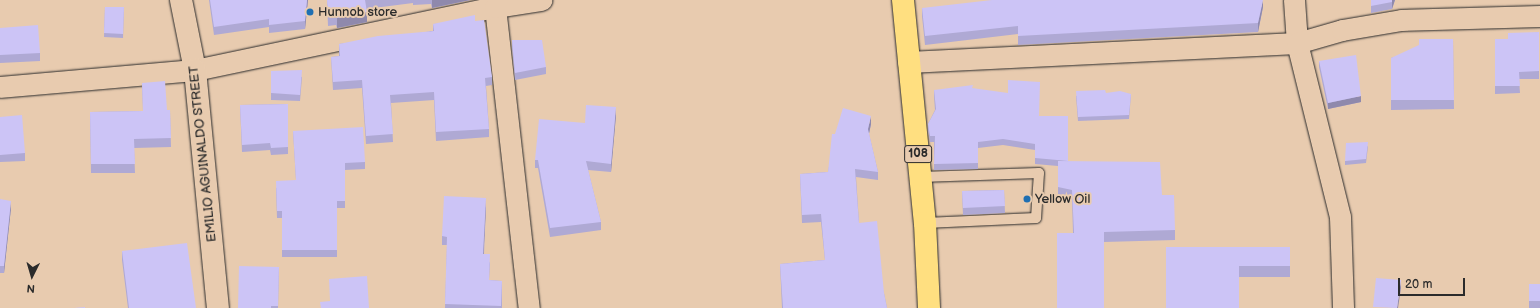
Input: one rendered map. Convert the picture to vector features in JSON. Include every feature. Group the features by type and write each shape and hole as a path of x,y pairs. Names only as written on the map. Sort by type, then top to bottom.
{"main road":[{"name":"108","path":"903,0 925,223 928,308"}],"street":[{"name":"EMILIO AGUINALDO STREET","path":"181,0 195,70 218,308"},
{"path":"0,88 195,70 495,7 542,0"},
{"path":"1294,0 1297,43 1340,217 1343,308"},
{"path":"495,7 529,308"},
{"path":"908,62 1297,43 1342,30 1401,20 1540,16"}],"lane":[{"path":"920,177 1039,172 1036,218 925,223"}],"building":[{"path":"210,0 307,0 305,21 269,25 269,19 214,27"},
{"path":"327,0 365,0 367,12 337,18 336,15 328,16"},
{"path":"992,0 1263,0 1258,23 1018,36 1018,26 925,36 922,8"},
{"path":"1371,0 1392,0 1392,2 1371,6"},
{"path":"105,7 124,7 123,34 104,33"},
{"path":"475,15 475,21 484,20 492,77 485,78 489,129 436,132 434,92 390,95 393,134 366,136 362,80 333,82 331,57 340,56 339,44 378,36 434,31 433,24"},
{"path":"38,25 40,53 0,55 0,28"},
{"path":"1539,32 1539,71 1519,72 1520,86 1495,86 1495,39 1508,39 1508,33"},
{"path":"1419,39 1453,39 1454,100 1391,100 1391,58 1419,45"},
{"path":"512,40 542,40 546,67 515,73"},
{"path":"1356,55 1361,96 1328,103 1319,61"},
{"path":"302,70 300,95 271,93 271,71"},
{"path":"1008,80 1040,82 1039,116 1068,116 1068,161 1035,158 1035,144 1003,139 978,142 978,163 934,164 935,136 930,136 928,124 936,109 934,90 973,85 972,88 1008,93"},
{"path":"165,81 167,110 170,110 171,138 134,139 135,164 91,164 90,112 143,111 142,83"},
{"path":"1105,90 1106,93 1120,91 1131,94 1129,115 1078,117 1076,91"},
{"path":"288,104 288,147 271,148 270,143 242,145 240,105"},
{"path":"586,105 616,107 611,164 586,161 601,222 550,228 538,160 535,160 539,119 585,123"},
{"path":"843,108 871,116 868,129 878,172 855,169 859,223 877,221 884,293 887,308 783,308 780,264 825,260 821,214 802,215 800,174 828,172 832,134 835,134"},
{"path":"22,115 25,153 0,155 0,117"},
{"path":"363,127 365,162 345,163 345,201 337,201 337,250 282,250 282,211 277,211 276,181 296,180 293,131"},
{"path":"1368,142 1366,159 1345,161 1346,143"},
{"path":"1058,161 1160,162 1162,195 1174,195 1175,230 1104,232 1104,308 1057,308 1057,233 1074,233 1072,190 1058,187"},
{"path":"1004,190 1005,206 963,208 962,191"},
{"path":"444,196 486,198 483,254 490,254 489,280 502,281 501,306 445,304 447,237 442,236"},
{"path":"0,199 11,201 4,266 0,266"},
{"path":"187,243 196,308 129,308 122,251"},
{"path":"1166,247 1290,247 1290,266 1239,266 1239,308 1166,308"},
{"path":"239,266 279,267 278,306 271,306 271,308 238,308"},
{"path":"367,276 369,308 321,308 320,302 330,301 329,279"},
{"path":"1376,278 1401,280 1397,308 1373,307"},
{"path":"1529,284 1540,284 1540,301 1529,301"}],"place":[{"name":"Hunnob store","path":"310,12"},
{"name":"Yellow Oil","path":"1027,199"}]}
